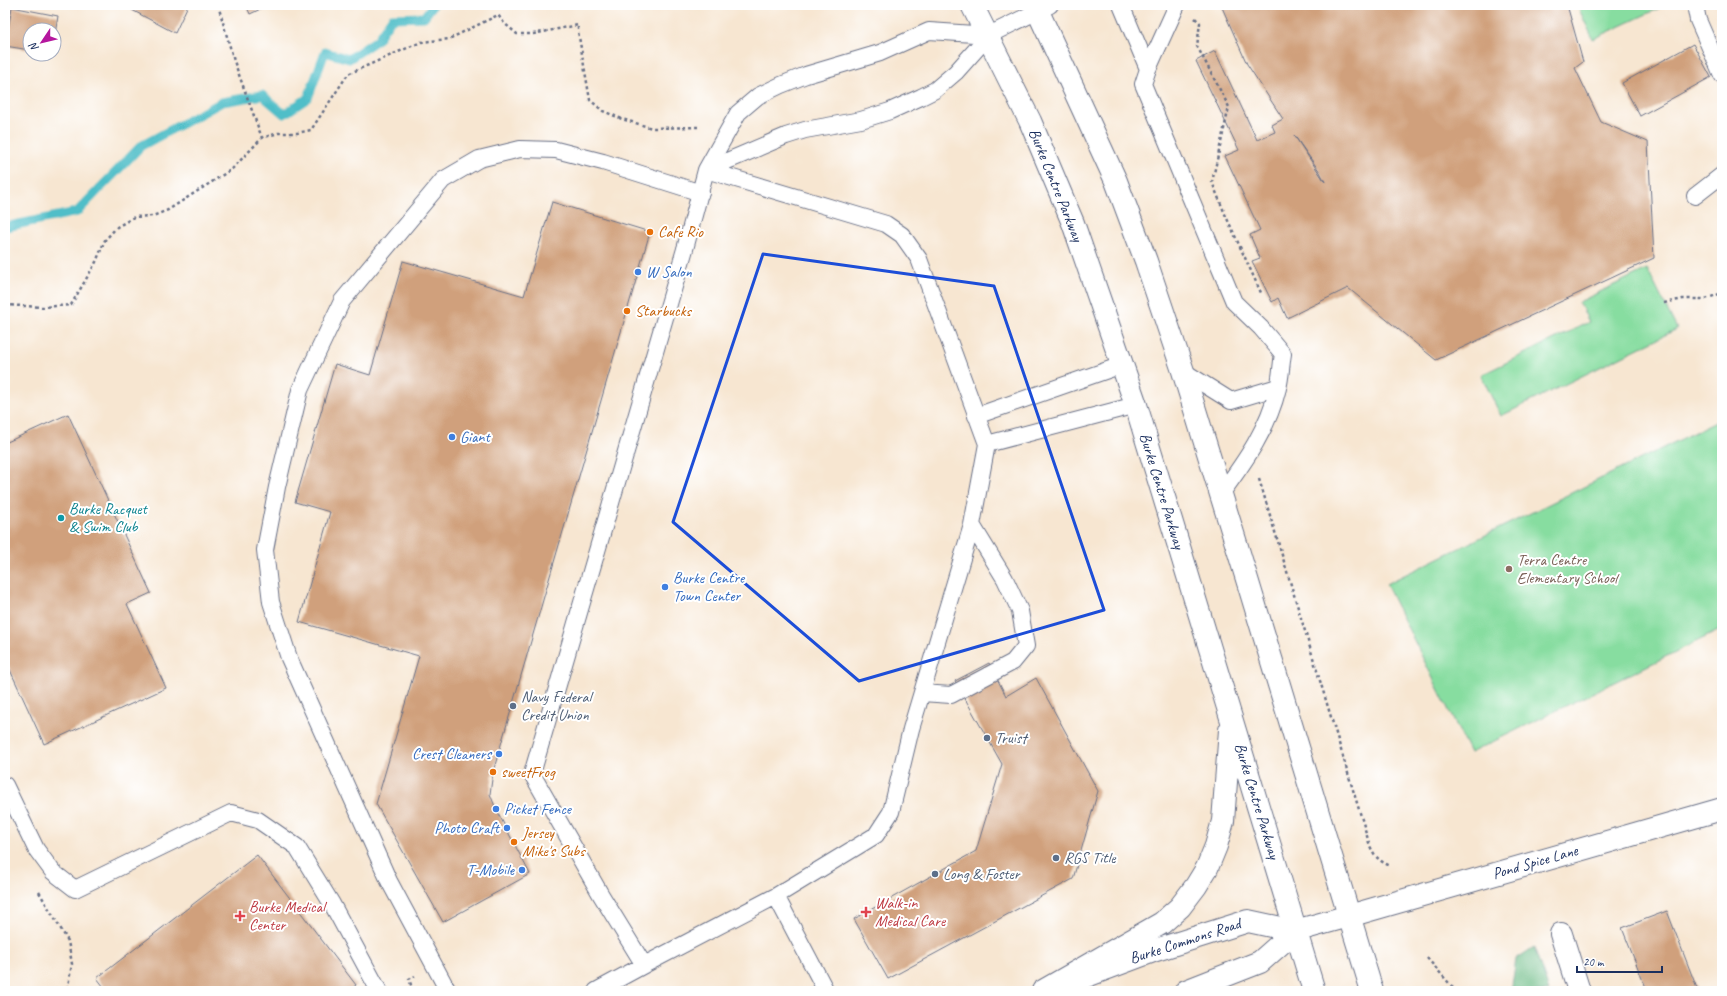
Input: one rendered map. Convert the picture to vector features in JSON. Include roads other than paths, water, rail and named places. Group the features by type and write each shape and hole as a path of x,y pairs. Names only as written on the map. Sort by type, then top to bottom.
{"main road":[{"name":"Burke Centre Parkway","path":"972,5 1030,121 1073,223 1136,405 1314,991"},
{"path":"1041,7 1116,181 1146,261 1183,370 1372,991"},
{"path":"1043,991 1162,923 1180,907 1196,886 1207,868 1216,846 1223,821 1232,717"},
{"name":"Pond Spice Lane","path":"1295,931 1722,808"},
{"name":"Burke Commons Road","path":"1050,991 1083,976 1156,950 1248,921 1295,931"},
{"path":"1186,991 1260,962 1295,931"},
{"path":"1561,934 1579,991"}],"lane":[{"path":"1121,5 1148,69"},
{"path":"1177,5 1148,69 1143,84 1234,302 1261,328 1283,354 1278,387 1268,420 1248,458 1221,494"},
{"path":"1695,5 1698,20 1722,75"},
{"path":"706,170 786,136 805,130 861,120 890,111 921,97 935,90 956,72 988,36 1041,7"},
{"path":"644,965 601,895 532,774 701,194 706,170 738,114 758,96 781,85 806,75 880,52 929,31 988,36"},
{"path":"448,991 389,881 292,665 271,602 265,550 277,487 300,390 342,301 443,180 479,158 520,149 556,150 602,162 701,194"},
{"path":"596,991 776,896 876,835 891,812 922,693 972,525 987,444 919,259 902,235 886,224 706,170"},
{"path":"1695,196 1722,175"},
{"path":"976,416 1122,365"},
{"path":"1183,370 1232,401 1278,387"},
{"path":"987,444 1136,405"},
{"path":"922,693 951,695 1013,662 1026,646 1020,611 1005,580 972,525"},
{"path":"5,785 36,849 53,872 75,889 231,814 258,820 297,847 332,904 379,991"},
{"path":"776,896 826,991"}],"waterway":[{"path":"5,227 77,212 141,146 222,102 262,95 284,114 308,98 325,52 349,59 377,40 392,18 424,17 433,5"}],"place":[{"name":"Cafe Rio","path":"650,232"},
{"name":"W Salon","path":"638,272"},
{"name":"Starbucks","path":"627,311"},
{"name":"Giant","path":"452,437"},
{"name":"Burke Racquet & Swim Club","path":"61,518"},
{"name":"Terra Centre Elementary School","path":"1509,569"},
{"name":"Burke Centre Town Center","path":"665,587"},
{"name":"Navy Federal Credit Union","path":"513,706"},
{"name":"Truist","path":"987,738"},
{"name":"Crest Cleaners","path":"499,754"},
{"name":"sweetFrog","path":"493,772"},
{"name":"Picket Fence","path":"496,809"},
{"name":"Photo Craft","path":"507,828"},
{"name":"Jersey Mike's Subs","path":"514,842"},
{"name":"RGS Title","path":"1056,858"},
{"name":"T-Mobile","path":"522,870"},
{"name":"Long & Foster","path":"935,874"},
{"name":"Walk-in Medical Care","path":"866,912"},
{"name":"Burke Medical Center","path":"240,916"}]}
